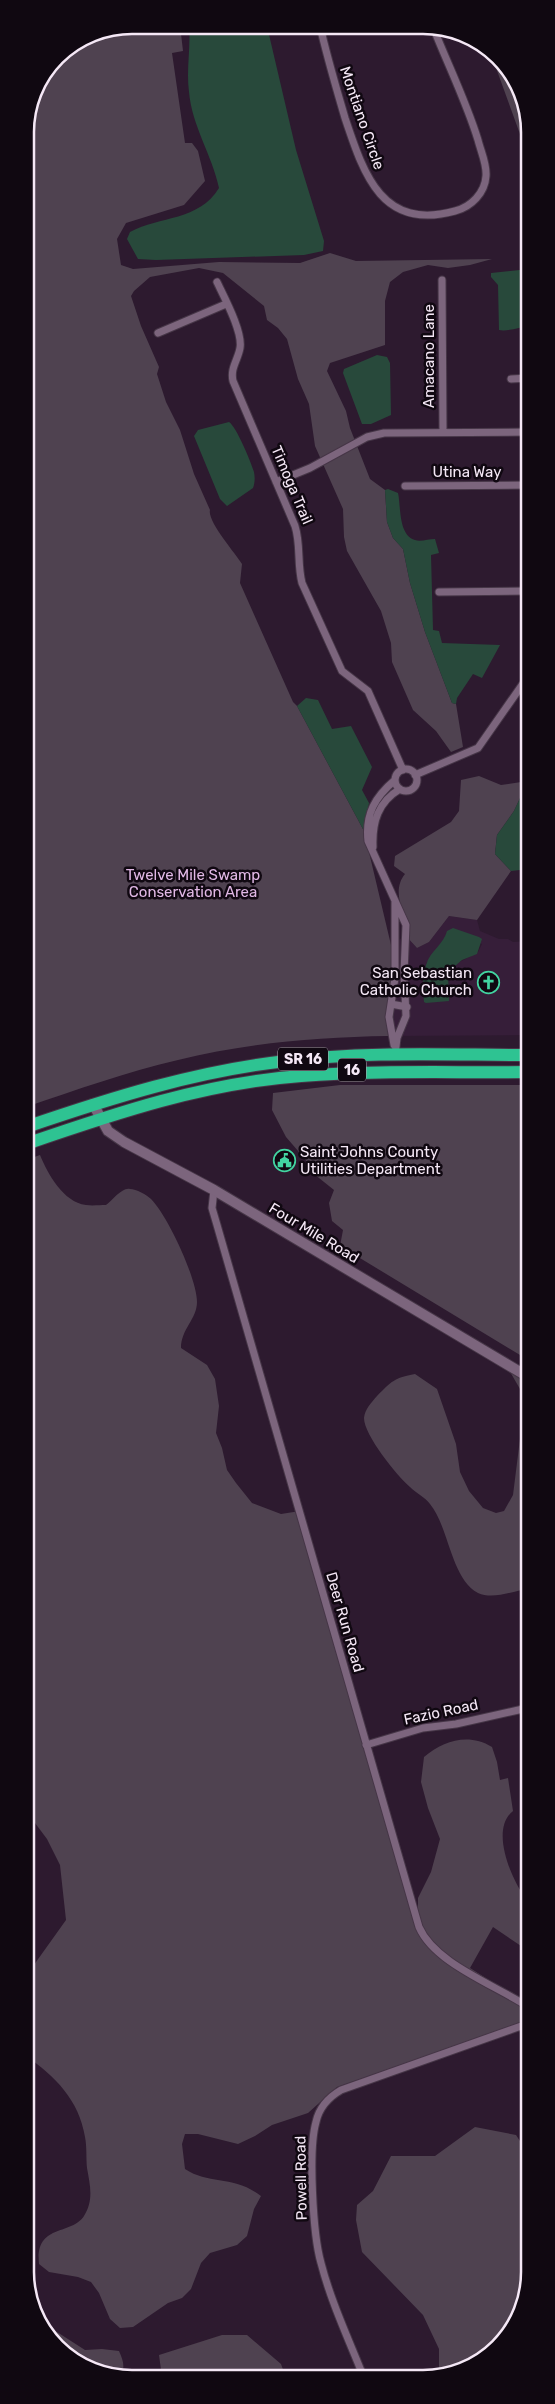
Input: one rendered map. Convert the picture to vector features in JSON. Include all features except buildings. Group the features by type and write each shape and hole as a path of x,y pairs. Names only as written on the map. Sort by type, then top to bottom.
{"highway":[{"name":"SR 16","path":"34,1124 93,1104 185,1078 264,1064 312,1059 395,1055 521,1054"},
{"name":"16","path":"301,1076 321,1072 389,1068 395,1055"},
{"name":"SR 16","path":"34,1141 100,1118 177,1096 301,1076 366,1073 521,1072"}],"main road":[{"name":"Four Mile Road","path":"93,1104 108,1131 124,1142 214,1190 521,1373"}],"street":[{"name":"Montiano Circle","path":"322,34 334,83 354,145 369,180 379,195 390,204 404,211 429,216 458,210 469,205 483,189 486,178 486,166 468,109 436,35"},
{"name":"Amacano Lane","path":"442,280 443,432"},
{"name":"Timoga Trail","path":"217,282 240,338 240,348 231,373 233,382 299,539 299,570 302,583 337,663 348,677 361,684 368,691 403,770"},
{"path":"158,333 226,304"},
{"path":"510,379 521,378"},
{"path":"276,482 321,463 367,437 384,433 521,432"},
{"name":"Utina Way","path":"405,486 521,486"},
{"path":"439,592 521,591"},
{"path":"415,775 478,748 521,686"},
{"path":"395,780 400,789 407,791 414,788 417,782 415,775 410,770 403,770 397,774 395,780 377,798 368,819 368,841 404,916 407,933 404,973 407,1007 406,1016 397,1038 395,1055"},
{"path":"373,852 373,838 379,810 390,796 400,789"},
{"path":"395,898 395,978 389,1017 395,1055"},
{"path":"391,1004 407,1007"},
{"name":"Deer Run Road","path":"214,1190 212,1208 422,1935 443,1957 521,2003"},
{"name":"Fazio Road","path":"366,1745 423,1728 456,1724 521,1709"},
{"name":"Powell Road","path":"361,2370 326,2282 318,2248 313,2160 314,2130 319,2113 330,2097 347,2087 521,2025"}],"shaded area":[{"path":"189,34 269,34 296,150 324,241 323,251 304,255 138,259 127,239 130,232 201,207 211,199 219,188 191,105 188,75"},
{"path":"521,270 521,328 499,330 498,285 491,277 491,273"},
{"path":"377,355 387,357 390,363 391,415 371,424 362,424 343,373 344,369"},
{"path":"229,422 247,453 255,480 253,488 227,506 220,499 194,436 198,430"},
{"path":"388,489 398,493 401,520 410,537 417,541 435,539 439,553 431,555 433,630 439,631 442,643 500,645 482,678 473,674 457,698 456,704 452,703 425,632 410,583 403,549 393,538 387,522 385,490"},
{"path":"306,698 318,700 332,729 351,726 372,767 362,790 369,803 364,831 297,706"},
{"path":"521,796 521,870 511,871 495,854 497,835 514,811"},
{"path":"449,916 477,920 480,931 499,939 521,942 521,1035 388,1036 387,1004 392,978 391,944 406,936 417,948 429,942","holes":["446,933 482,944 478,952 456,964 448,972 449,1001 423,983 426,964 446,938"]},
{"path":"453,928 482,939 477,954 462,960 448,972 449,1001 426,1003 424,1002 423,983 426,965 447,931"}],"green space":[{"name":"Twelve Mile Swamp Conservation Area","path":"125,34 181,34 183,51 172,53 185,143 192,143 198,151 205,181 184,205 126,223 117,239 121,265 133,269 219,262 300,263 330,253 356,261 492,259 448,268 428,265 403,272 390,282 385,301 385,345 330,363 327,371 346,411 350,428 370,479 385,490 387,522 393,538 403,549 410,583 425,632 452,703 456,704 463,747 451,752 436,731 413,710 392,662 391,643 381,611 347,551 344,537 343,509 315,446 309,404 298,379 287,339 278,328 267,320 264,306 223,273 199,268 150,277 131,296 141,326 159,367 157,374 166,402 180,430 194,474 210,510 213,522 242,564 240,583 293,702 297,706 364,831 391,945 392,978 387,1004 388,1036 283,1042 230,1049 159,1065 34,1104 34,125 37,106 47,82 67,58 82,47 100,39"},
{"path":"495,65 505,77 514,94 518,106 521,137"},
{"path":"479,776 501,785 521,782 521,796 514,811 497,835 495,854 511,871 477,920 449,916 429,942 417,948 406,936 408,920 402,909 399,897 400,885 405,874 394,866 395,856 451,822 459,811 461,780"},
{"path":"340,1085 521,1085 521,1356 340,1246 343,1230 332,1221 329,1203 334,1190 314,1174 305,1159 286,1137 272,1110 273,1093"},
{"path":"40,1155 57,1186 70,1199 78,1203 106,1205 127,1189 144,1194 158,1207 173,1233 187,1264 196,1292 197,1302 181,1348 207,1365 215,1379 219,1406 216,1433 227,1470 236,1483 252,1503 281,1514 300,1511 415,1927 423,1929 418,1912 418,1898 431,1872 440,1839 428,1808 421,1782 424,1757 448,1743 457,1740 474,1740 492,1747 500,1780 508,1778 513,1811 503,1828 504,1851 512,1874 521,1891 521,1946 493,1927 470,1968 521,2001 521,2023 337,2087 308,2113 272,2125 238,2144 198,2134 185,2134 182,2144 185,2169 203,2177 241,2185 261,2196 254,2209 247,2236 237,2245 210,2253 201,2263 191,2289 182,2298 168,2303 133,2327 120,2328 110,2319 99,2293 91,2282 78,2277 49,2272 39,2264 39,2251 43,2242 48,2236 71,2226 84,2216 89,2204 90,2192 86,2141 77,2112 64,2090 34,2062 34,1965 66,1920 60,1865 47,1839 34,1822 34,1157"},
{"path":"509,1370 521,1377 521,1431 520,1389"},
{"path":"415,1374 437,1389 456,1444 460,1472 469,1491 483,1508 496,1513 504,1511 513,1495 521,1431 521,1590 490,1596 484,1595 469,1586 462,1576 442,1526 428,1502 404,1482 382,1455 365,1425 364,1418 366,1412 377,1396 390,1384 402,1377"},
{"path":"475,2127 516,2135 521,2142 521,2279 514,2310 497,2337 478,2354 455,2365 439,2368 439,2349 423,2315 362,2252 356,2220 357,2205 373,2191 391,2156 435,2156"},
{"path":"51,2328 85,2350 119,2351 123,2370 112,2368 82,2357 67,2346"},
{"path":"222,2335 247,2335 281,2364 283,2370 161,2370 159,2355"}],"place":[{"name":"San Sebastian Catholic Church","path":"488,982"},
{"name":"Saint Johns County Utilities Department","path":"284,1161"}]}
